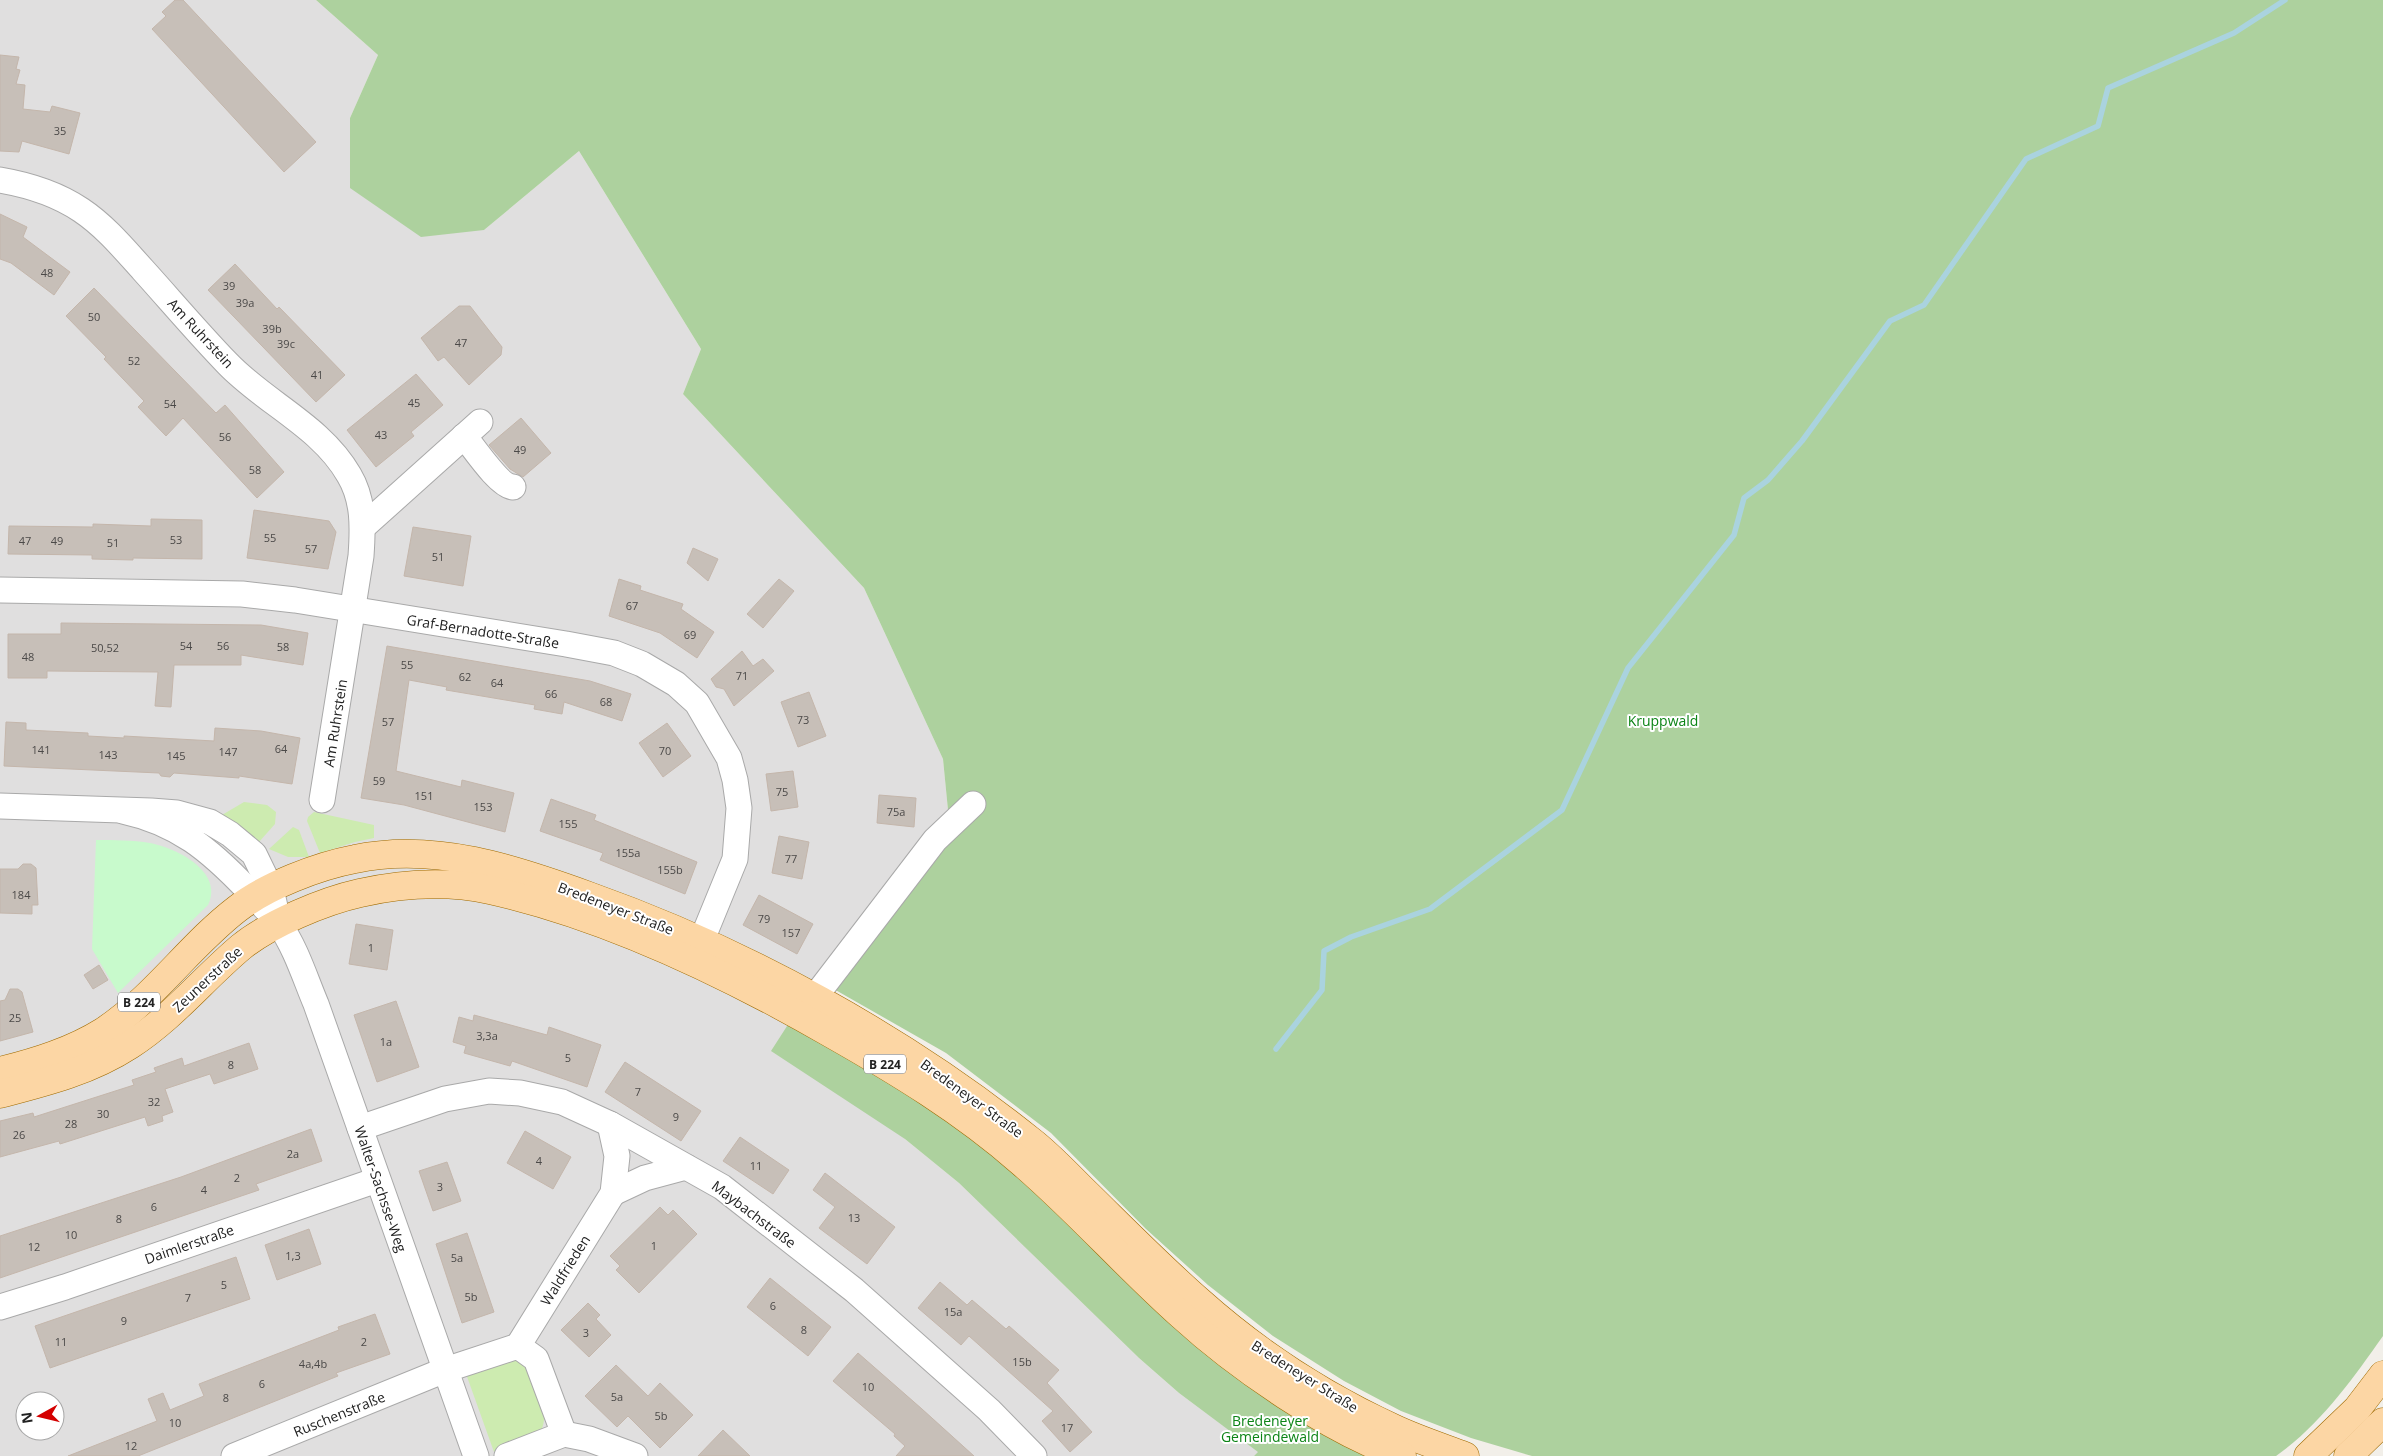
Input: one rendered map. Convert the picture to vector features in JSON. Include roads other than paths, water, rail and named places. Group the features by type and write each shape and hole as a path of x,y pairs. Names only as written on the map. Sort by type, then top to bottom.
{"main road":[{"name":"Bredeneyer Straße","path":"262,893 318,870 351,859 380,854 419,854 461,858 557,884 623,908 701,942 814,998 909,1053 976,1098 1036,1144 1201,1303 1265,1353 1335,1398 1394,1429 1465,1456"},
{"name":"Bredeneyer Straße","path":"279,924 328,902 360,893 402,886 448,885 488,890 535,902 614,928 689,960 781,1005 891,1068 965,1117 1022,1162 1182,1317 1249,1370 1318,1414 1383,1449 1402,1456"},
{"name":"B 224","path":"0,1071 32,1063 71,1048 104,1030 128,1012 222,922 262,893"},
{"name":"Zeunerstraße","path":"0,1094 54,1080 94,1066 131,1044 164,1020 244,945 279,924"},
{"path":"2308,1456 2357,1409 2383,1375"},
{"path":"2348,1456 2381,1426"}],"street":[{"name":"Am Ruhrstein","path":"0,180 27,184 50,194 81,210 114,237 229,365 317,436 334,453 350,476 361,505 363,527 354,610 322,800"},
{"path":"363,527 472,429 499,479 513,487"},
{"name":"Graf-Bernadotte-Straße","path":"0,590 242,594 354,610 614,653 642,664 676,684 697,703 729,758 739,808 735,859 701,942"},
{"path":"814,998 935,840 974,804"},
{"path":"0,806 124,811 148,817 174,828 198,843 262,893 279,924"},
{"name":"Walter-Sachsse-Weg","path":"279,924 297,957 316,1004 476,1456"},
{"name":"Maybachstraße","path":"360,1128 445,1099 489,1091 520,1093 562,1102 610,1124 722,1187 854,1290 989,1410 1034,1456"},
{"name":"Waldfrieden","path":"518,1346 613,1193 617,1156 610,1124"},
{"path":"613,1193 645,1178 686,1167"},
{"name":"Daimlerstraße","path":"0,1307 65,1287 377,1180"},
{"path":"444,1370 518,1346 536,1359 564,1434"},
{"name":"Ruschenstraße","path":"234,1456 444,1370"},
{"path":"2357,1409 2381,1426"},
{"path":"507,1456 564,1434 589,1439 635,1456"}],"waterway":[{"path":"1276,1049 1322,990 1324,951 1351,937 1430,909 1562,810 1628,668 1734,535 1744,498 1768,480 1802,441 1890,321 1924,305 2026,159 2098,126 2108,88 2234,33 2285,0"}],"park label":[{"name":"Kruppwald","path":"1663,720"},
{"name":"Bredeneyer Gemeindewald","path":"1270,1428"}]}
